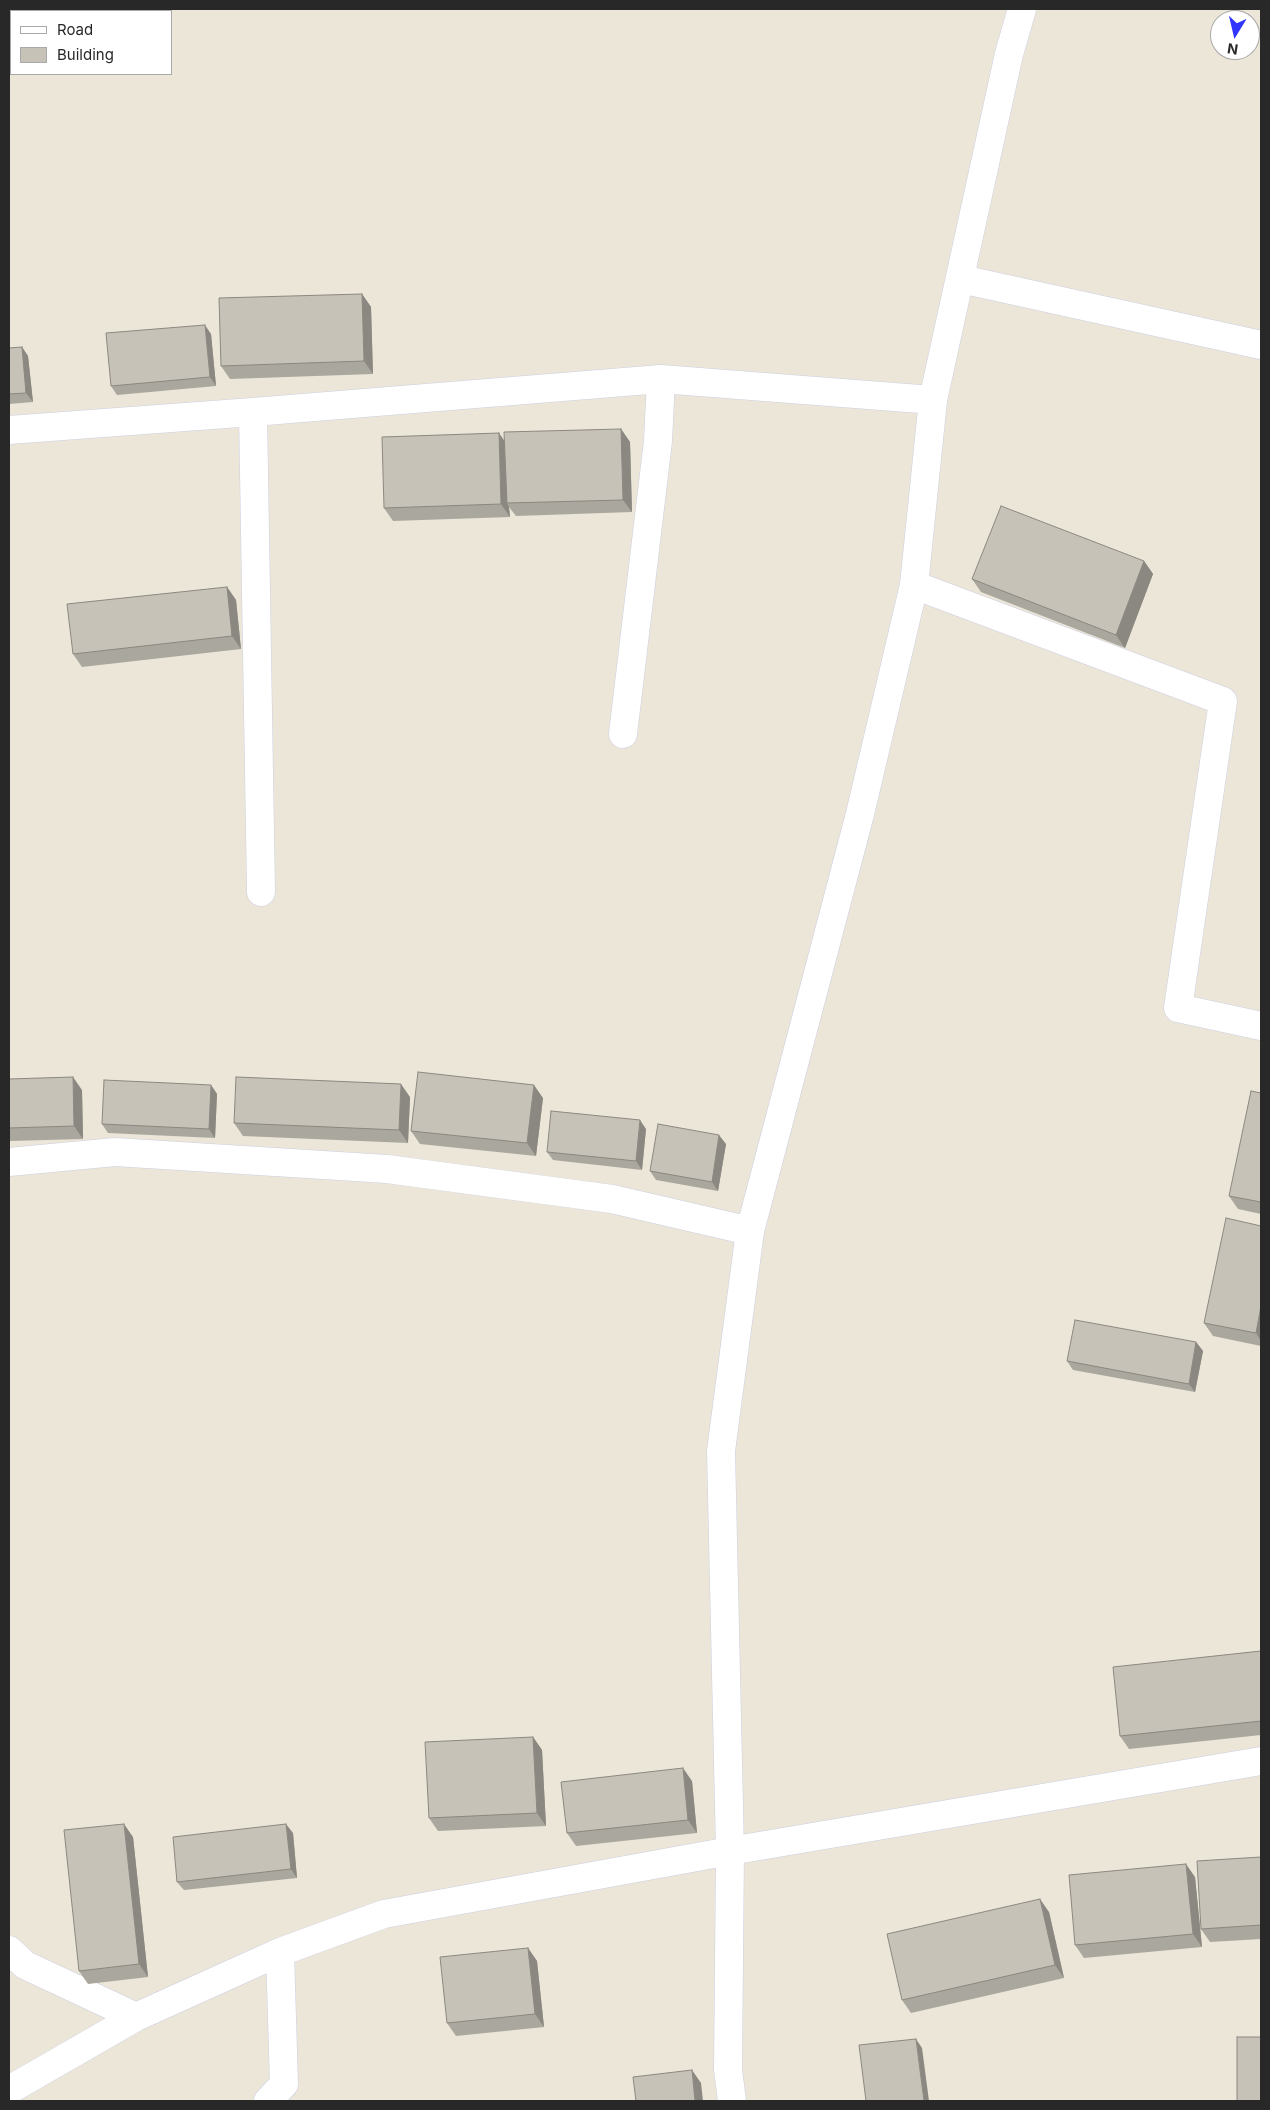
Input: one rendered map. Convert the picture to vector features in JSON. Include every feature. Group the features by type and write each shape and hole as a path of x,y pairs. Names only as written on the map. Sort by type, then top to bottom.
{"street":[{"path":"732,2101 728,2070 730,1851 721,1451 750,1230 860,814 914,585 933,400 1009,54 1022,9"},
{"path":"961,278 1261,345"},
{"path":"9,430 661,379 933,400"},
{"path":"623,734 658,440 661,379"},
{"path":"253,412 261,892"},
{"path":"914,585 1223,701 1178,1008 1261,1026"},
{"path":"9,1162 115,1152 387,1169 612,1199 750,1230"},
{"path":"9,2090 136,2017 280,1952 384,1914 730,1851 1261,1761"},
{"path":"9,1950 26,1965 136,2017"},
{"path":"268,2101 284,2084 280,1952"}],"building":[{"path":"362,294 364,361 221,366 219,298"},
{"path":"205,325 210,377 111,386 106,333"},
{"path":"22,347 26,393 9,394 9,348"},
{"path":"621,429 623,500 507,503 504,432"},
{"path":"499,433 501,504 384,508 382,437"},
{"path":"1001,506 1144,561 1116,635 972,579"},
{"path":"227,587 232,636 73,654 67,604"},
{"path":"418,1072 534,1085 527,1143 411,1131"},
{"path":"73,1077 74,1126 9,1128 9,1079"},
{"path":"236,1077 401,1084 399,1130 234,1123"},
{"path":"104,1080 211,1085 209,1129 102,1124"},
{"path":"1251,1091 1261,1093 1261,1202 1229,1196"},
{"path":"551,1111 640,1120 636,1161 547,1152"},
{"path":"658,1124 719,1135 712,1182 650,1171"},
{"path":"1226,1218 1261,1226 1261,1306 1256,1333 1204,1323"},
{"path":"1075,1320 1196,1342 1189,1384 1067,1361"},
{"path":"1261,1651 1261,1721 1120,1736 1113,1667"},
{"path":"533,1737 537,1813 429,1818 425,1742"},
{"path":"683,1768 688,1820 567,1833 561,1782"},
{"path":"124,1824 139,1964 79,1971 64,1830"},
{"path":"286,1824 291,1869 177,1882 173,1837"},
{"path":"1261,1857 1261,1925 1201,1929 1197,1861"},
{"path":"1186,1864 1193,1934 1075,1945 1069,1875"},
{"path":"1040,1899 1055,1965 902,2000 887,1934"},
{"path":"528,1948 535,2014 447,2023 440,1957"},
{"path":"1237,2037 1261,2037 1261,2101 1237,2101"},
{"path":"916,2039 924,2101 866,2101 859,2045"},
{"path":"692,2070 695,2101 636,2101 633,2077"}]}
